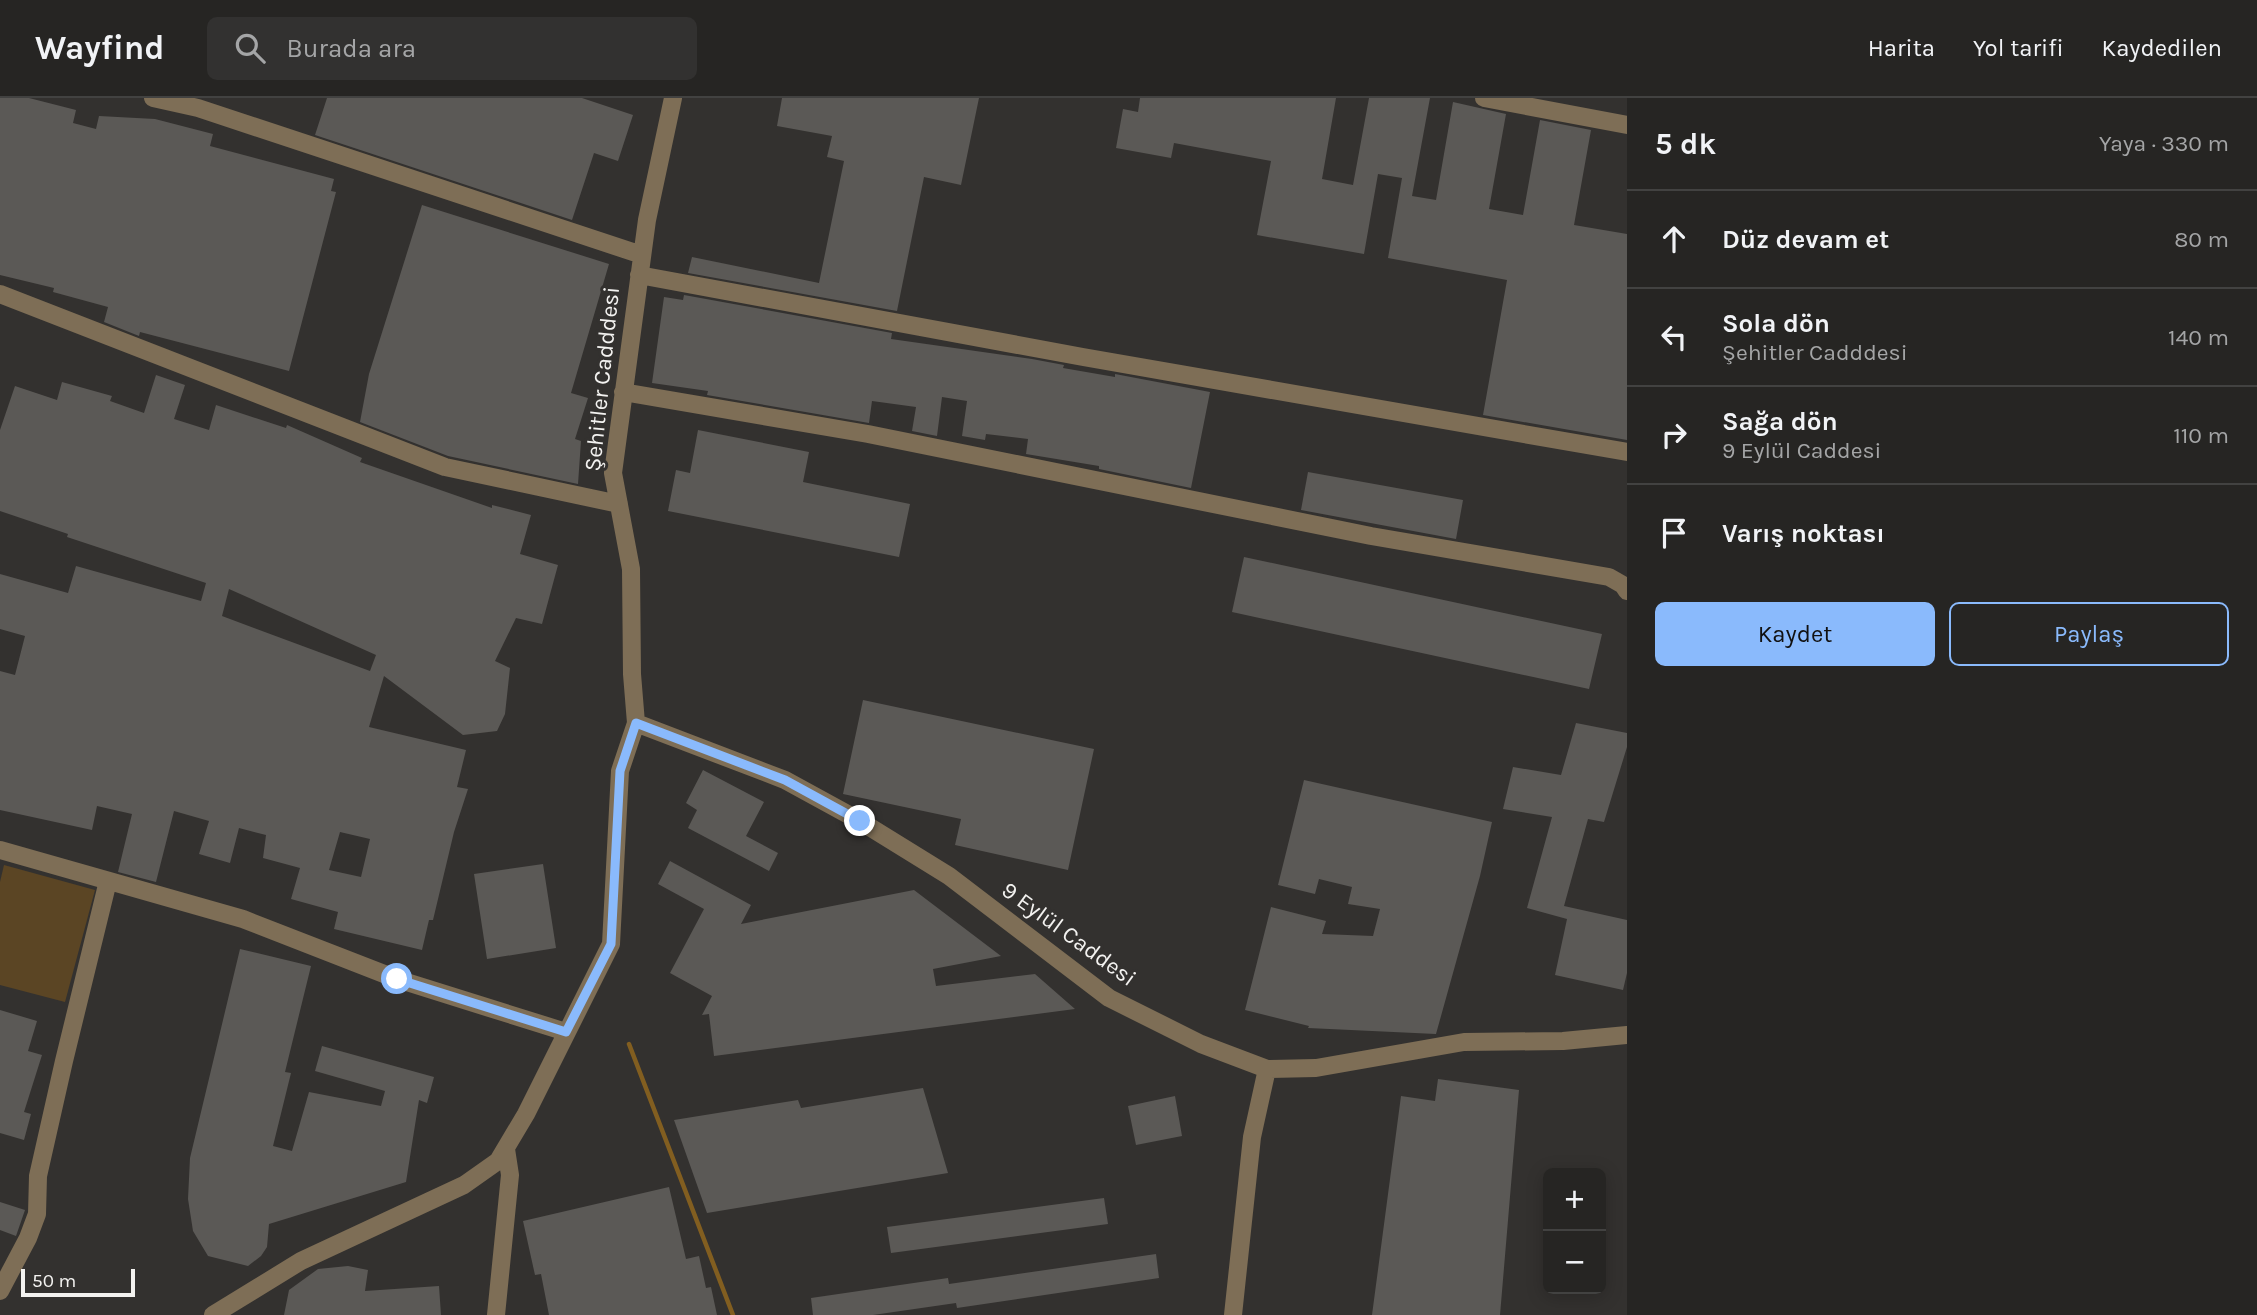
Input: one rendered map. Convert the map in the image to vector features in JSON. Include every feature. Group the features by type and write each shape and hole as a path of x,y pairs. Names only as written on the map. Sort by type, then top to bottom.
{"street":[{"path":"153,98 198,108 642,255"},
{"name":"Şehitler Cadddesi","path":"506,1149 611,944 620,771 636,723 632,674 631,569 613,473 642,255 673,98"},
{"path":"1484,98 1627,125"},
{"path":"639,275 1083,357 1627,452"},
{"path":"0,294 445,467 619,504"},
{"path":"622,392 868,435 1371,536 1609,577 1623,585 1627,591"},
{"name":"9 Eylül Caddesi","path":"636,723 796,786 860,821 949,876 1110,998 1201,1044 1267,1069 1316,1068 1464,1042 1563,1041 1627,1035"},
{"path":"0,850 243,919 397,979 566,1032"},
{"path":"0,1291 28,1238 37,1214 38,1177 108,881"},
{"path":"1233,1315 1252,1137 1267,1069"},
{"path":"213,1315 301,1261 464,1185 498,1161 506,1149"},
{"path":"496,1315 510,1175 506,1149"}],"shaded area":[{"path":"4,865 95,890 65,1002 0,985 0,882"}],"building":[{"path":"0,98 29,98 76,110 73,123 96,129 99,116 155,119 213,134 210,146 334,179 331,191 336,192 289,371 140,332 139,336 104,322 108,307 53,292 54,288 0,275"},
{"path":"327,98 582,98 633,115 618,161 594,153 572,220 315,135"},
{"path":"782,98 979,98 961,185 924,177 897,311 688,273 692,257 819,283 844,161 827,157 832,136 777,126"},
{"path":"1140,98 1336,98 1322,179 1353,185 1369,98 1430,98 1412,196 1436,200 1453,102 1506,114 1489,209 1523,215 1540,120 1591,130 1574,225 1627,234 1627,440 1483,415 1507,280 1388,258 1402,178 1378,174 1364,254 1257,235 1271,161 1174,143 1171,158 1116,148 1123,109 1138,112"},
{"path":"422,205 609,264 571,393 588,398 575,439 581,441 578,484 448,456 360,422 369,374"},
{"path":"684,295 892,333 891,339 1032,359 1064,365 1063,368 1115,377 1115,374 1210,392 1191,488 1099,469 1099,466 1026,454 1028,439 986,434 985,440 962,436 967,401 942,397 937,436 912,431 916,407 872,401 869,423 707,395 708,391 652,383 664,297 683,300"},
{"path":"156,375 185,385 174,419 209,430 216,405 286,428 287,425 362,458 360,462 492,508 492,505 531,515 520,554 558,565 542,624 516,618 495,661 510,668 505,714 497,731 463,735 384,676 369,727 466,750 457,787 468,789 454,832 433,920 429,920 422,950 334,929 338,912 291,899 300,868 263,858 266,835 239,828 230,863 199,854 209,821 174,811 156,882 118,872 132,814 97,806 92,830 0,810 0,671 15,675 25,636 0,629 0,574 68,593 76,566 201,601 206,583 67,537 68,534 0,511 0,430 15,386 57,400 62,382 112,396 110,401 144,413","holes":["229,589 376,655 370,671 222,616","340,832 370,839 361,877 329,870"]},
{"path":"698,430 809,452 803,482 910,504 899,557 668,511 676,470 690,473"},
{"path":"1308,472 1463,500 1456,539 1301,510"},
{"path":"1244,557 1602,634 1589,689 1232,612"},
{"path":"863,700 1094,749 1068,870 955,845 961,819 843,794"},
{"path":"1576,723 1627,733 1627,747 1604,822 1588,819 1564,906 1627,920 1627,973 1623,990 1555,975 1567,919 1527,908 1552,817 1503,809 1513,767 1561,775"},
{"path":"703,770 764,802 746,836 778,853 769,871 688,828 697,810 686,803"},
{"path":"1304,780 1492,822 1480,876 1436,1034 1308,1028 1309,1026 1245,1010 1271,907 1326,921 1322,934 1373,936 1380,909 1348,904 1352,887 1319,879 1315,894 1278,885"},
{"path":"670,861 751,905 741,924 914,890 1001,956 933,969 936,986 1035,974 1075,1009 714,1056 709,1014 702,1015 712,996 670,973 704,909 658,884"},
{"path":"543,864 556,948 487,959 474,874"},
{"path":"240,949 311,966 285,1072 291,1073 273,1146 292,1151 309,1092 381,1106 385,1091 315,1071 322,1046 434,1077 427,1103 419,1100 406,1182 269,1224 267,1247 261,1256 248,1266 208,1256 193,1231 188,1199 190,1158"},
{"path":"0,1010 37,1021 28,1051 42,1055 24,1112 31,1114 24,1140 0,1133"},
{"path":"1438,1079 1519,1090 1500,1315 1372,1315 1401,1096 1435,1101"},
{"path":"923,1088 948,1173 707,1213 674,1120 798,1100 801,1108"},
{"path":"1175,1096 1182,1136 1136,1145 1128,1106"},
{"path":"669,1187 686,1259 699,1256 706,1288 711,1287 717,1315 549,1315 541,1274 535,1275 523,1221"},
{"path":"1104,1198 1108,1224 891,1253 887,1227"},
{"path":"0,1202 25,1210 16,1236 0,1230"},
{"path":"1156,1254 1159,1278 957,1308 956,1303 873,1315 813,1315 811,1298 948,1278 949,1284"},
{"path":"348,1266 368,1270 365,1291 439,1286 441,1315 284,1315 289,1290 318,1269"}],"waterway":[{"path":"629,1044 733,1315"}],"route":[{"path":"397,979 566,1032 611,944 620,771 636,723 785,780 860,821"}]}
